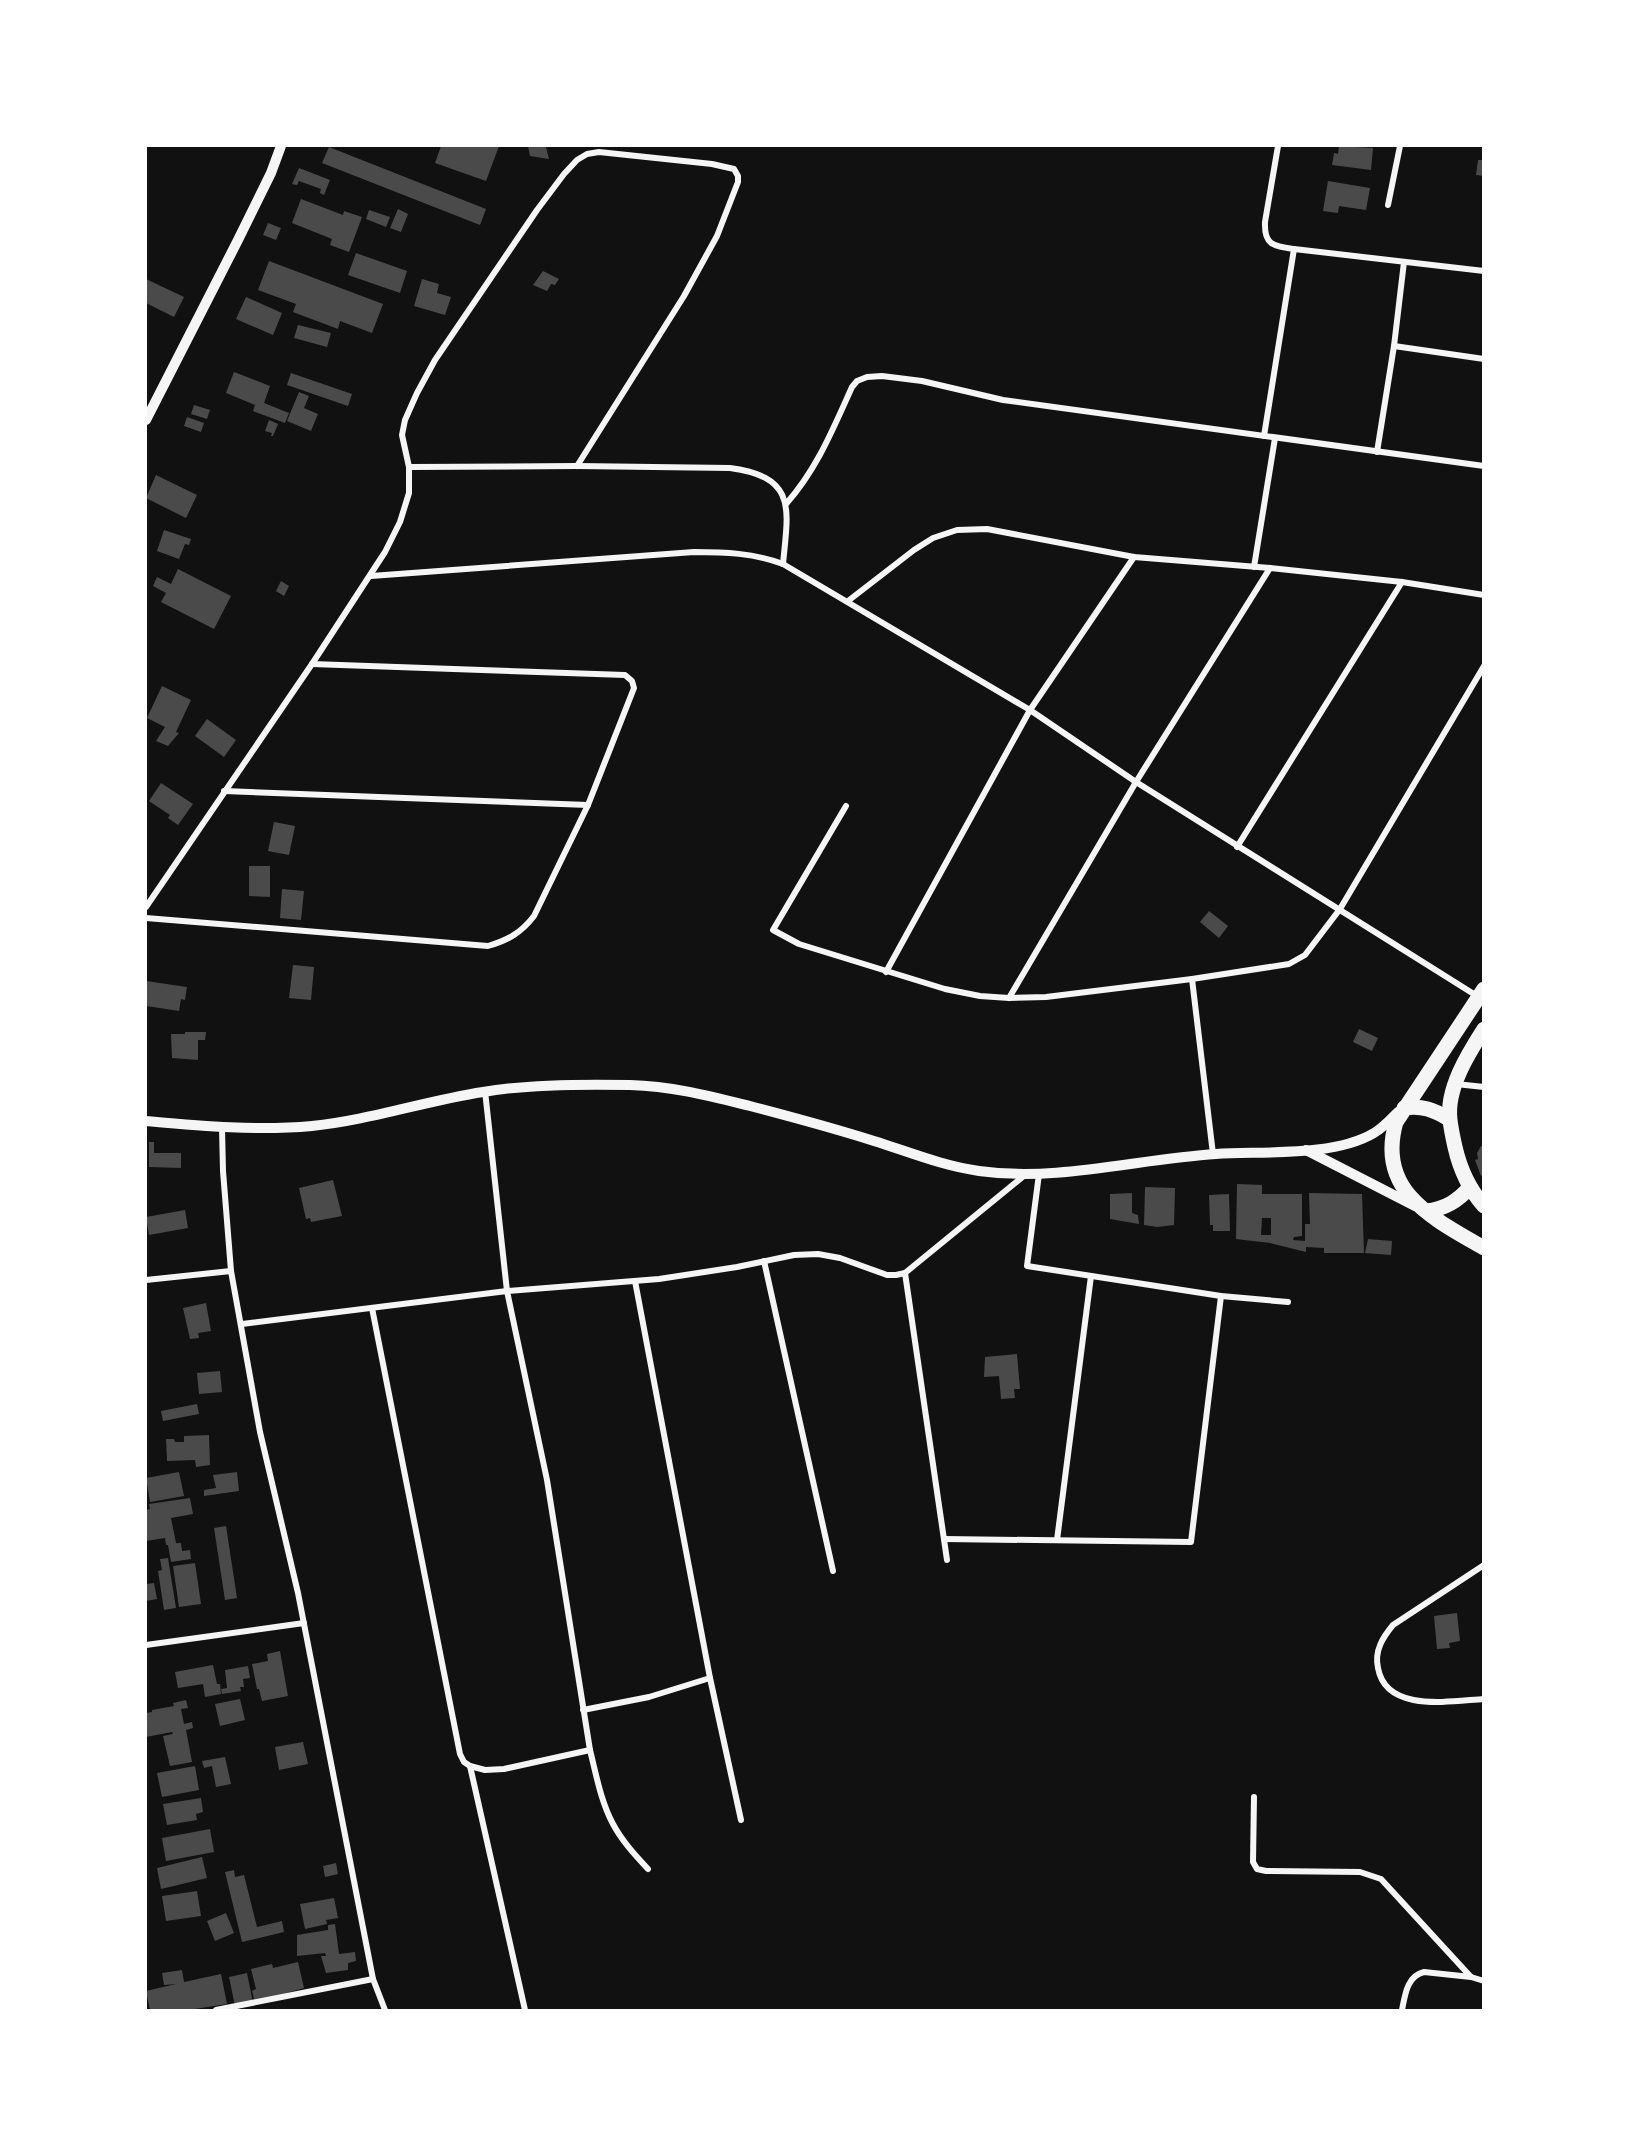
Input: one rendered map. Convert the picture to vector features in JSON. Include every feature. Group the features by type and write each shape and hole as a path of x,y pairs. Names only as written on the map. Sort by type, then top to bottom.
{"main road":[{"path":"1481,993 1396,1122 1391,1138 1390,1155 1393,1169 1407,1193 1426,1211 1484,1248"},
{"path":"1484,1029 1464,1063 1456,1084 1449,1119 1457,1156 1470,1187 1484,1206"},
{"path":"1404,1108 1415,1106 1429,1108 1449,1119"},
{"path":"1426,1211 1445,1207 1470,1187"}],"street":[{"path":"146,420 248,221 281,146"},
{"path":"1278,146 1264,222 1264,235 1269,242 1278,247 1484,271"},
{"path":"1388,204 1400,146"},
{"path":"146,906 371,576 400,522 409,494 409,467 402,435 405,420 430,368 564,174 577,160 587,154 599,152 712,164 734,169 738,182 717,236 684,296 577,466"},
{"path":"1264,436 1293,249"},
{"path":"1377,452 1394,346 1404,262"},
{"path":"1394,346 1484,359"},
{"path":"786,504 801,488 815,466 852,387 857,381 867,376 922,381 1003,400 1484,466"},
{"path":"1254,567 1275,438"},
{"path":"409,467 577,466 747,470 762,476 783,494 787,513 783,564"},
{"path":"848,601 933,538 957,530 987,529 1134,557 1402,582 1484,595"},
{"path":"371,576 694,552 750,554 783,564 1030,710 1237,847 1481,993"},
{"path":"886,972 1030,710 1134,557"},
{"path":"1010,998 1136,782 1270,568"},
{"path":"1237,847 1402,582"},
{"path":"146,918 488,946 507,940 523,930 534,916 588,805 631,697 634,688 632,681 625,675 312,664"},
{"path":"846,806 773,930 799,944 945,989 980,996 1010,998 1046,997 1192,979 1289,964 1305,955 1340,909 1484,666"},
{"path":"224,791 588,805"},
{"path":"1192,979 1213,1154"},
{"path":"1456,1084 1484,1087"},
{"path":"146,1120 252,1129 314,1125 385,1114 485,1091 632,1085 708,1094 809,1120 937,1162 978,1171 1025,1175 1213,1154 1341,1146 1375,1133 1404,1108"},
{"path":"485,1091 507,1291 547,1480 590,1750 601,1793 612,1822 627,1846 648,1869"},
{"path":"222,1128 222,1171 231,1270 260,1432 304,1623 373,1979 385,2010"},
{"path":"1305,1150 1426,1211"},
{"path":"1039,1174 1027,1266 1221,1296 1288,1302"},
{"path":"242,1324 507,1291 635,1281 737,1267 794,1255 818,1254 840,1258 887,1275 896,1275 905,1273 1025,1175"},
{"path":"764,1262 833,1571"},
{"path":"146,1280 231,1270"},
{"path":"905,1273 947,1560"},
{"path":"1057,1540 1091,1276"},
{"path":"635,1281 710,1678 741,1820"},
{"path":"944,1539 1191,1542 1221,1296"},
{"path":"372,1308 460,1754 464,1762 470,1766 485,1770 504,1769 590,1750"},
{"path":"1484,1565 1393,1625 1381,1642 1377,1664 1379,1676 1389,1690 1402,1697 1419,1701 1484,1700"},
{"path":"146,1645 304,1623"},
{"path":"583,1710 648,1697 710,1678"},
{"path":"470,1766 525,2010"},
{"path":"1254,1797 1253,1862 1257,1869 1266,1872 1360,1872 1381,1880 1471,1977"},
{"path":"1402,2010 1406,1991 1419,1973 1471,1977 1484,1981"},
{"path":"216,2010 373,1979"}],"building":[{"path":"441,146 499,146 486,181 435,163"},
{"path":"528,146 546,147 549,159 530,156"},
{"path":"1339,146 1373,148 1371,170 1332,165 1334,153 1338,154"},
{"path":"329,147 486,209 480,225 322,163"},
{"path":"1478,160 1484,160 1484,176 1476,175"},
{"path":"299,168 330,180 324,195 320,193 321,189 299,181 297,185 292,184"},
{"path":"1328,181 1370,188 1366,210 1339,206 1338,213 1323,211"},
{"path":"301,199 343,215 344,211 362,217 349,252 330,245 332,239 292,223"},
{"path":"398,209 408,214 401,232 390,228"},
{"path":"369,210 390,217 386,227 366,219"},
{"path":"268,223 281,228 276,240 263,235"},
{"path":"356,253 407,271 400,293 348,275"},
{"path":"269,261 383,304 372,333 340,321 338,329 293,312 296,304 258,290"},
{"path":"543,271 559,279 555,285 551,284 547,291 533,285"},
{"path":"146,279 184,297 174,317 146,303"},
{"path":"422,279 439,284 437,293 451,297 445,315 414,306"},
{"path":"246,297 282,313 273,335 236,319"},
{"path":"298,325 331,333 327,347 294,338"},
{"path":"234,372 270,386 264,403 289,413 285,423 253,411 255,405 226,393"},
{"path":"291,373 352,394 348,406 287,385"},
{"path":"299,392 309,396 304,408 318,414 311,431 287,421"},
{"path":"194,405 210,410 207,419 191,414"},
{"path":"187,417 204,423 201,432 184,426"},
{"path":"269,420 278,424 273,436 271,436 272,433 265,431"},
{"path":"156,475 197,495 186,518 146,498"},
{"path":"164,530 191,539 189,545 185,544 179,559 157,551"},
{"path":"178,569 231,596 214,629 161,602 166,593 153,586 157,577 171,584"},
{"path":"281,581 289,586 284,596 276,591"},
{"path":"162,686 191,700 176,732 179,733 168,746 156,741 165,727 147,718"},
{"path":"207,719 236,740 224,757 195,736"},
{"path":"161,783 193,804 178,825 168,818 170,815 149,801"},
{"path":"274,822 295,826 289,855 268,851"},
{"path":"249,866 270,866 270,897 249,896"},
{"path":"282,889 304,891 301,920 280,918"},
{"path":"1209,911 1228,926 1219,938 1200,922"},
{"path":"293,965 314,967 311,1000 289,998"},
{"path":"146,981 187,987 185,1000 181,999 179,1011 146,1006"},
{"path":"1359,1029 1378,1038 1372,1051 1353,1042"},
{"path":"185,1032 206,1032 205,1040 198,1040 198,1060 172,1058 171,1034 185,1034"},
{"path":"149,1142 154,1142 154,1153 181,1153 181,1168 149,1167"},
{"path":"1481,1146 1484,1146 1484,1174 1481,1176 1475,1160 1478,1159 1477,1153"},
{"path":"333,1180 342,1216 311,1222 310,1218 306,1219 299,1188"},
{"path":"1237,1184 1262,1185 1262,1194 1302,1194 1302,1236 1294,1237 1293,1240 1305,1241 1305,1224 1310,1224 1309,1193 1362,1194 1364,1253 1324,1253 1324,1248 1306,1247 1306,1252 1270,1243 1236,1239","holes":["1262,1218 1271,1218 1271,1235 1261,1235"]},
{"path":"1145,1187 1175,1188 1174,1225 1157,1227 1144,1225"},
{"path":"1132,1193 1132,1213 1138,1215 1139,1224 1110,1219 1110,1194"},
{"path":"1229,1194 1230,1231 1213,1231 1213,1225 1210,1225 1209,1195"},
{"path":"185,1210 188,1228 149,1235 146,1217"},
{"path":"1368,1239 1392,1241 1391,1255 1365,1253"},
{"path":"206,1303 211,1331 198,1333 199,1338 190,1339 183,1308"},
{"path":"1017,1354 1020,1389 1014,1389 1015,1398 1001,1399 999,1376 984,1377 985,1357"},
{"path":"220,1371 222,1392 199,1394 197,1373"},
{"path":"197,1404 199,1414 163,1421 161,1411"},
{"path":"209,1435 210,1465 196,1467 195,1460 167,1461 166,1439 184,1442 184,1436"},
{"path":"179,1472 184,1496 150,1502 146,1478"},
{"path":"237,1472 239,1491 204,1496 204,1490 216,1488 213,1475"},
{"path":"190,1498 193,1514 171,1518 176,1543 181,1543 182,1551 190,1550 191,1559 171,1562 165,1538 146,1541 146,1510 150,1509 149,1504"},
{"path":"226,1526 237,1598 225,1600 214,1528"},
{"path":"168,1558 176,1608 164,1610 158,1571 162,1570 160,1559"},
{"path":"195,1563 201,1604 179,1607 173,1566"},
{"path":"154,1583 157,1599 146,1601 146,1584"},
{"path":"1457,1613 1460,1641 1449,1643 1450,1648 1437,1649 1434,1616"},
{"path":"280,1651 288,1696 262,1701 252,1664 268,1661 267,1654"},
{"path":"213,1665 221,1694 205,1697 203,1684 178,1688 175,1672"},
{"path":"248,1666 250,1678 243,1679 244,1687 240,1687 241,1691 222,1694 221,1689 227,1688 225,1670"},
{"path":"240,1699 245,1720 220,1726 215,1704"},
{"path":"186,1700 188,1708 181,1709 184,1724 192,1722 193,1728 186,1730 192,1762 170,1766 163,1736 173,1734 172,1732 146,1737 146,1713 174,1706 173,1703"},
{"path":"303,1742 308,1764 279,1770 275,1747"},
{"path":"225,1757 231,1784 216,1787 212,1766 204,1768 202,1761"},
{"path":"195,1766 199,1790 162,1797 157,1773"},
{"path":"201,1798 203,1812 196,1814 197,1820 167,1825 163,1804"},
{"path":"210,1829 214,1852 166,1861 162,1838"},
{"path":"202,1857 207,1878 161,1889 157,1868"},
{"path":"336,1863 338,1874 325,1877 323,1866"},
{"path":"234,1870 235,1877 244,1875 257,1927 282,1921 284,1932 242,1942 225,1872"},
{"path":"197,1891 201,1916 166,1921 162,1896"},
{"path":"334,1898 338,1918 326,1920 327,1924 305,1929 300,1904"},
{"path":"226,1913 234,1933 215,1941 207,1921"},
{"path":"335,1924 339,1954 355,1952 356,1961 348,1963 348,1970 326,1973 321,1956 326,1956 325,1953 297,1956 297,1935 328,1930 328,1925"},
{"path":"298,1962 304,1988 255,2002 252,1991 256,1989 251,1969 272,1964 273,1968"},
{"path":"182,1970 184,1982 221,1974 227,2004 188,2010 150,2010 146,1991 176,1984 164,1985 162,1973"},
{"path":"247,1973 253,2003 235,2006 229,1977"}]}
